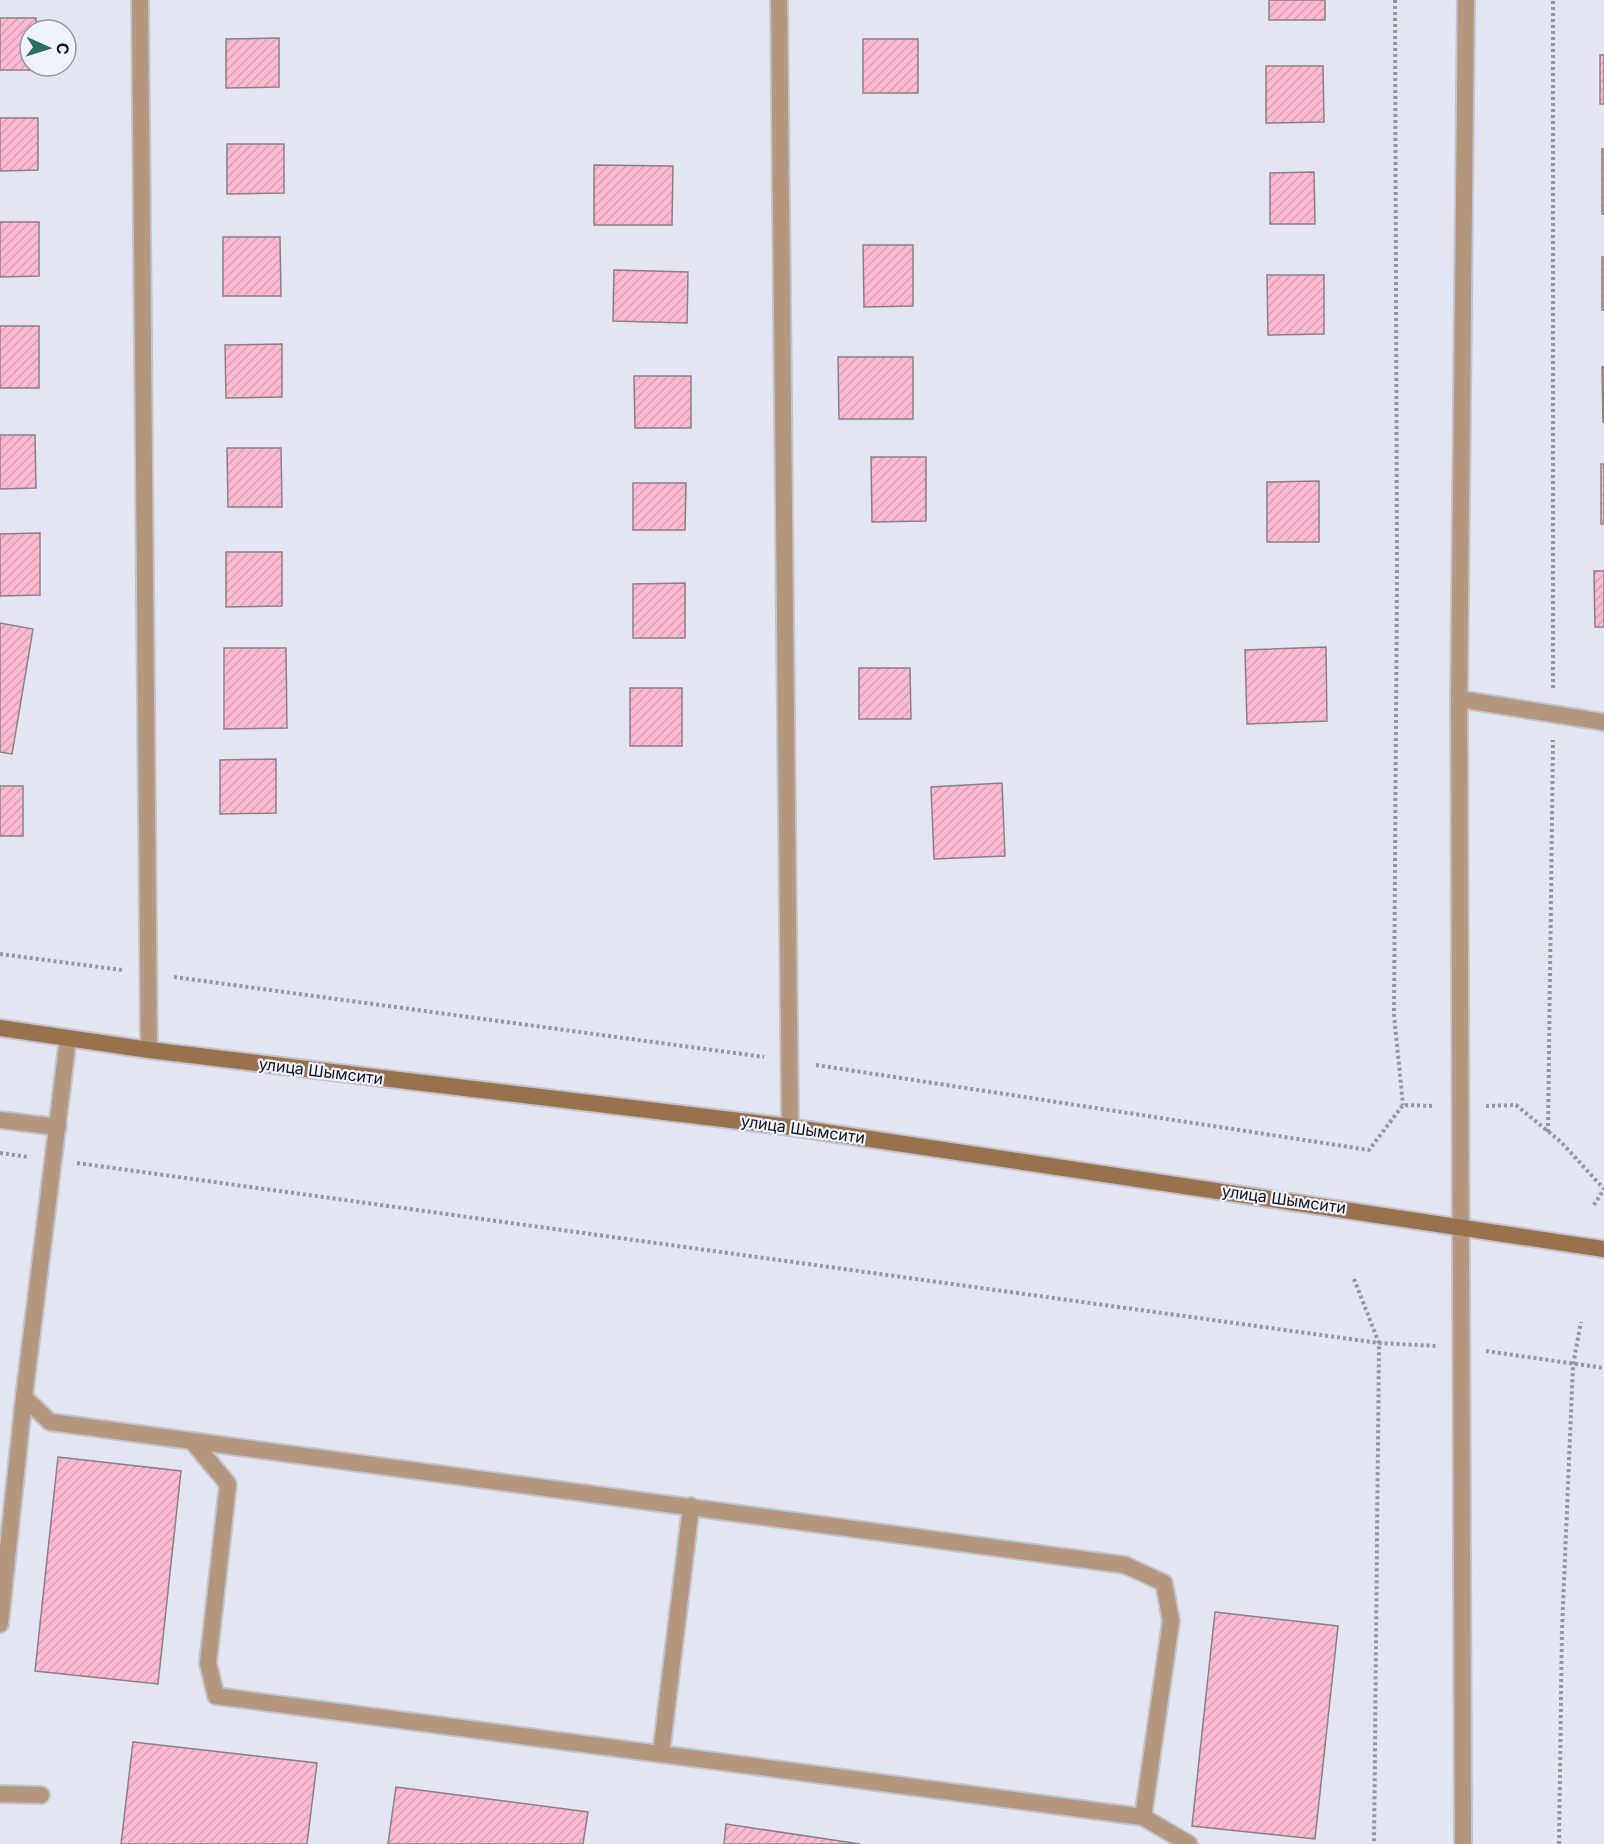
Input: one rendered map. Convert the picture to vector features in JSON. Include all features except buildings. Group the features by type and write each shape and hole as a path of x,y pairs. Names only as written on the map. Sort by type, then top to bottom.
{"main road":[{"name":"улица Шымсити","path":"0,1028 149,1050 790,1127 1460,1225 1604,1249"}],"street":[{"path":"140,0 149,1050"},
{"path":"779,0 790,1127"},
{"path":"1463,1844 1459,699 1466,0"},
{"path":"1459,699 1604,722"},
{"path":"0,1624 24,1397 68,1038"},
{"path":"0,1120 58,1127"},
{"path":"24,1397 51,1422 1125,1565 1164,1583 1171,1621 1143,1817"},
{"path":"192,1441 228,1484 208,1663 216,1696 1143,1817 1189,1844"},
{"path":"661,1754 691,1506"},
{"path":"0,1794 41,1795"}],"path":[{"path":"1395,0 1397,573 1394,1015 1403,1105"},
{"path":"1548,1132 1553,714 1553,0"},
{"path":"0,954 789,1061 1370,1150"},
{"path":"0,1153 1379,1343 1460,1347 1604,1368"},
{"path":"1594,1205 1604,1190"},
{"path":"1354,1279 1379,1343 1374,1844"},
{"path":"1560,1844 1562,1630 1573,1365 1581,1322"}]}
